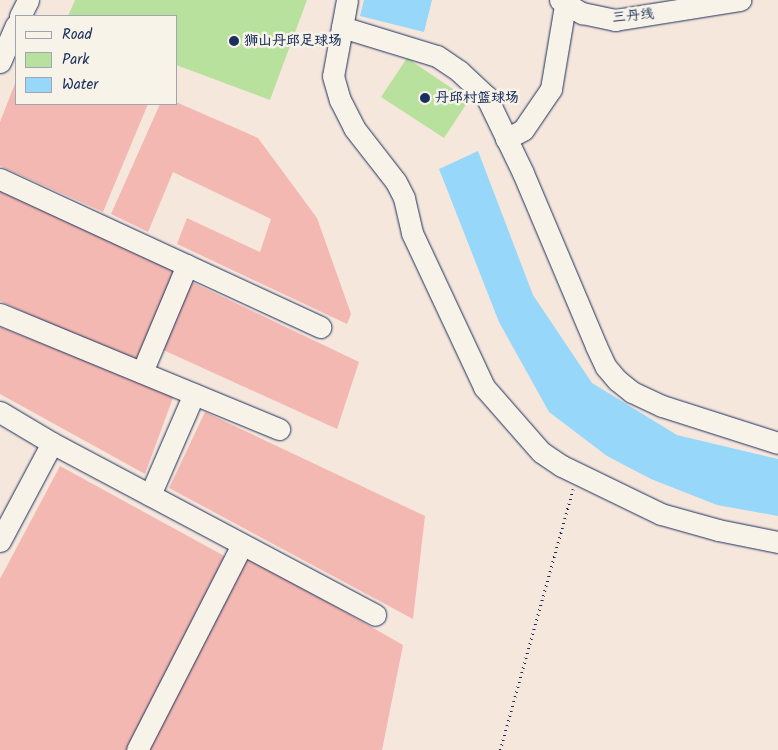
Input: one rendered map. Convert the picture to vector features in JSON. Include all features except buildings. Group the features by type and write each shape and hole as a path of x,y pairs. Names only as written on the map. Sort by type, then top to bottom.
{"street":[{"path":"20,15 28,0"},
{"path":"348,0 333,76 340,100 354,128 396,182 404,198 412,233 484,386 541,452 577,473 661,514 718,530 778,542"},
{"name":"三丹线","path":"563,2 582,13 615,20 740,0"},
{"path":"506,139 523,130 551,89 563,2"},
{"path":"342,27 437,56 460,71 486,96 523,172 596,346 606,367 617,380 632,392 662,406 778,443"},
{"path":"2,54 15,28"},
{"path":"0,179 320,327"},
{"path":"142,372 187,265"},
{"path":"0,314 280,429"},
{"path":"150,495 194,394"},
{"path":"0,412 52,443 375,615"},
{"path":"0,541 52,443"},
{"path":"137,750 242,545"}],"path":[{"path":"500,750 577,473"}],"green space":[{"name":"狮山丹邱足球场","path":"75,0 307,0 270,100 178,66 178,15 68,15"},
{"name":"丹邱村篮球场","path":"407,58 469,100 444,138 381,97"}],"water":[{"path":"364,0 432,0 424,32 360,16"},
{"path":"478,151 533,295 592,383 677,435 778,459 778,516 717,505 651,479 607,456 549,412 499,322 439,169"}],"place":[{"name":"狮山丹邱足球场","path":"234,41"},
{"name":"丹邱村篮球场","path":"425,98"}]}
